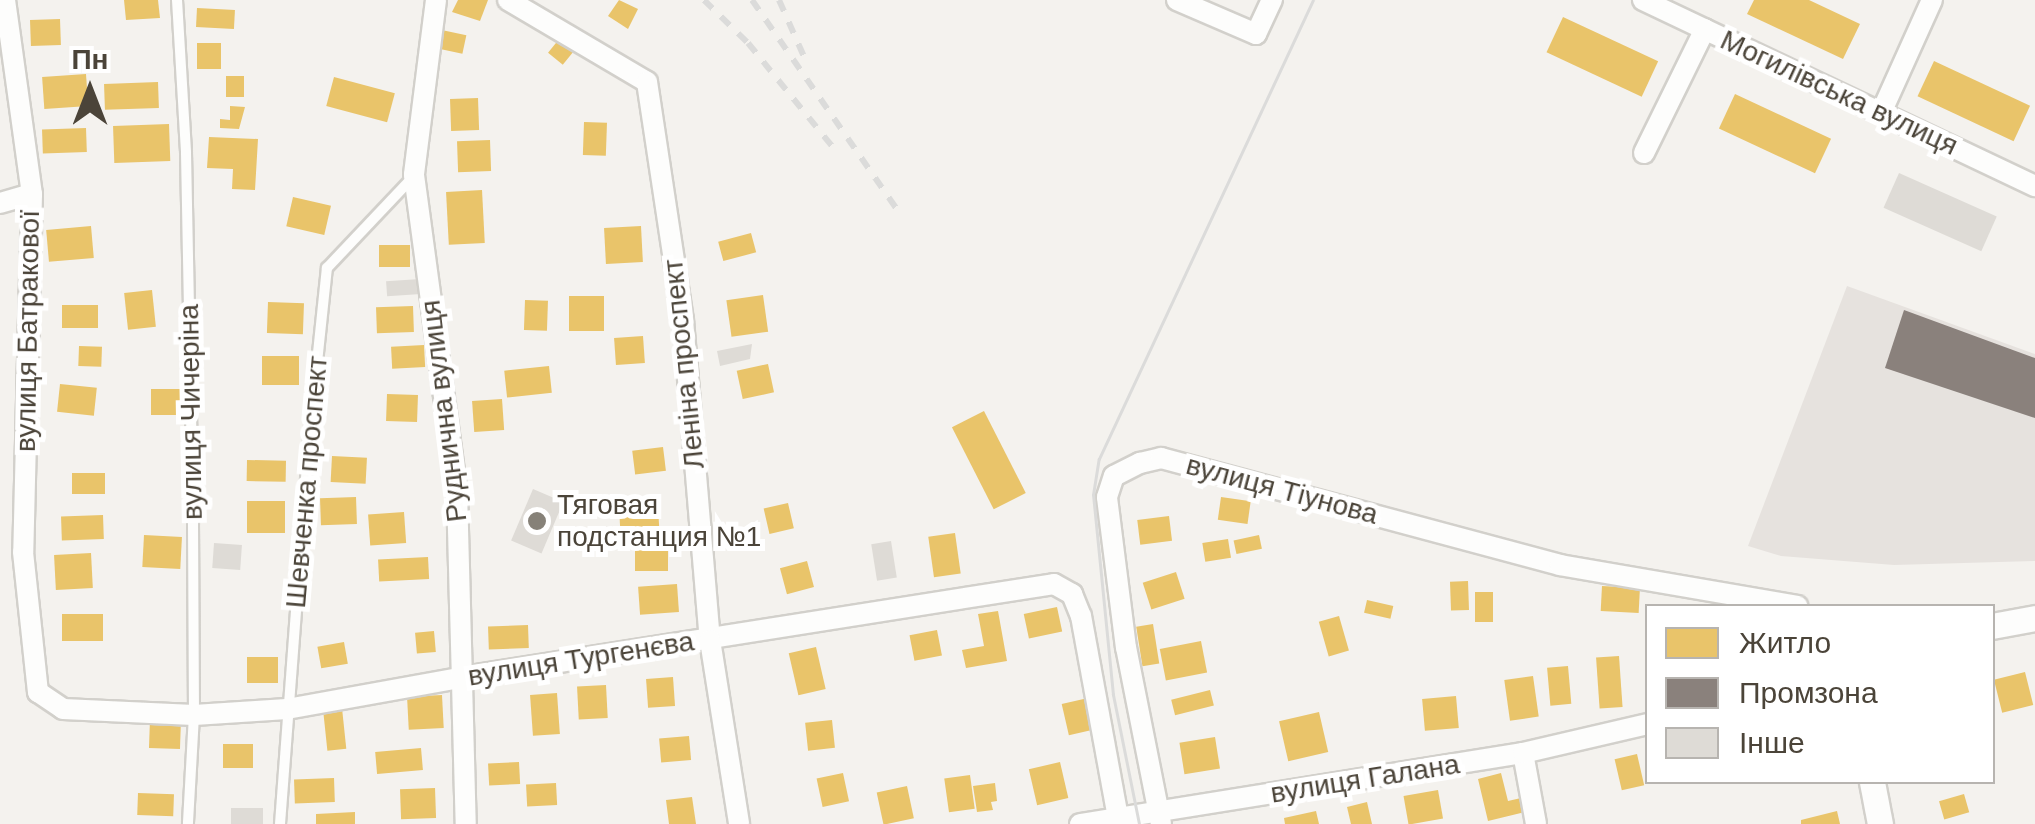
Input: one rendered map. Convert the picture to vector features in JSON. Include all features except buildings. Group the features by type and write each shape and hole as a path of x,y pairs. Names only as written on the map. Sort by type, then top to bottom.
{"street":[{"name":"вулиця Батракової","path":"5,0 32,194 23,552 38,692 63,709"},
{"name":"Руднична вулиця","path":"436,0 414,175 457,491 466,824"},
{"name":"Леніна проспект","path":"508,0 647,82 683,320 710,640 739,824"},
{"path":"1176,0 1256,34 1272,0"},
{"name":"Могилівська вулиця","path":"1643,0 2035,186"},
{"path":"1880,113 1932,0"},
{"path":"1644,153 1705,29"},
{"path":"0,203 32,194"},
{"name":"вулиця Тіунова","path":"1160,818 1126,648 1107,497 1114,476 1140,463 1161,458 1560,564 1786,604"},
{"name":"вулиця Тургенєва","path":"63,709 194,715 287,709 464,676 1054,584 1072,594 1081,616 1118,821"},
{"path":"1995,625 2035,618"},
{"name":"вулиця Галана","path":"1080,824 1160,818 1523,752 1645,725"},
{"path":"1523,752 1536,824"},
{"path":"1872,784 1880,824"}],"lane":[{"name":"вулиця Чичеріна","path":"177,0 187,173 194,715 188,824"},
{"name":"Шевченка проспект","path":"280,824 327,268 414,175"}],"shaded area":[{"path":"1847,286 2035,354 2035,561 1894,565 1781,556 1748,546"}],"tram line":[{"path":"1139,824 1113,695 1093,495 1099,459 1313,0"}],"railway":[{"path":"704,0 748,43 832,146"},
{"path":"752,0 896,208"},
{"path":"779,0 805,59"}],"place":[{"name":"Тяговая подстанция №1","path":"537,521"}]}
